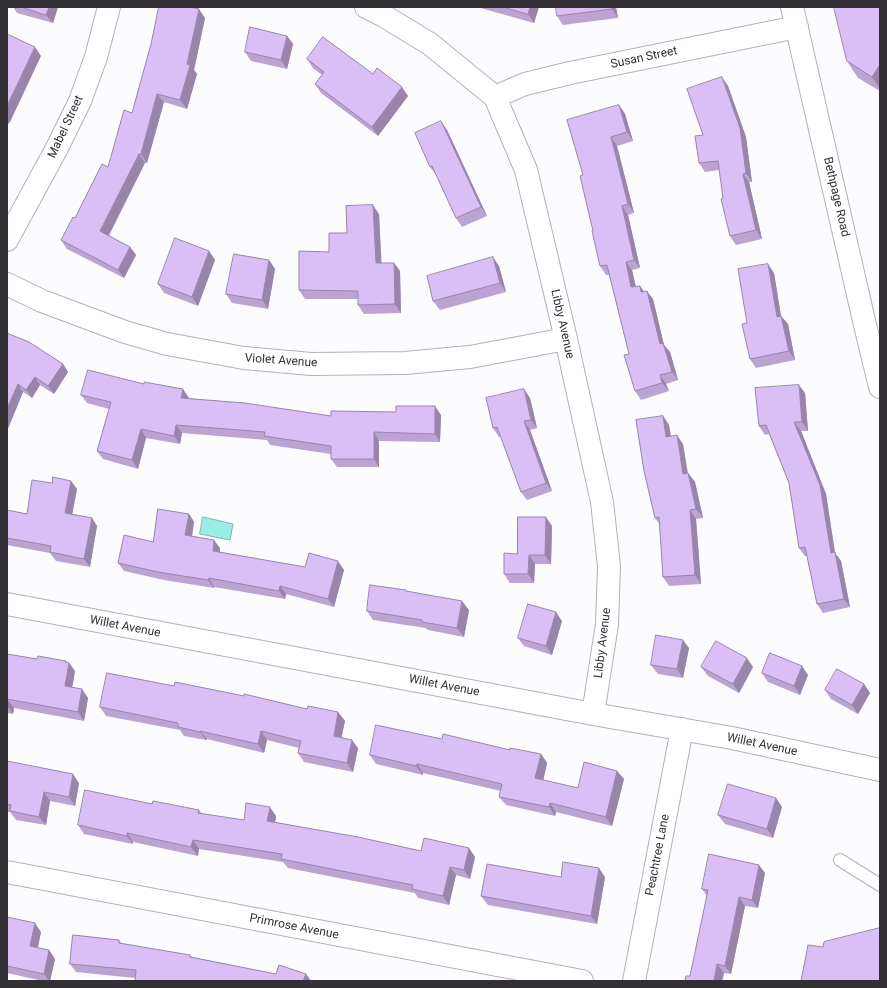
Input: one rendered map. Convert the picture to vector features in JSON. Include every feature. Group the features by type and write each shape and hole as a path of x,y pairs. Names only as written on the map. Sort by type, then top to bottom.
{"street":[{"name":"Mabel Street","path":"7,240 58,146 80,101 96,57 109,7"},
{"name":"Libby Avenue","path":"366,7 384,16 430,44 494,97 526,170 602,502 609,566 607,624 593,714"},
{"name":"Susan Street","path":"494,97 524,84 794,17"},
{"name":"Bethpage Road","path":"794,17 878,375"},
{"name":"Violet Avenue","path":"7,284 42,300 125,332 167,344 244,358 311,364 405,363 470,357 566,340"},
{"name":"Willet Avenue","path":"7,604 593,714 875,763"},
{"name":"Peachtree Lane","path":"634,981 682,730"},
{"name":"Primrose Avenue","path":"7,872 582,981"}],"lane":[{"path":"840,860 880,885"}],"shaded area":[{"path":"203,517 233,524 230,540 200,534"}],"building":[{"path":"22,7 49,7 46,15"},
{"path":"159,7 190,7 199,9 187,64 190,65 180,100 157,94 141,154 139,154 100,231 130,247 118,270 61,240 73,217 75,218 102,164 108,167 124,110 132,113 151,44"},
{"path":"503,7 530,7 528,14"},
{"path":"556,7 611,7 612,9 557,16"},
{"path":"834,7 880,7 880,66 872,77 847,61"},
{"path":"250,27 287,36 281,60 245,52"},
{"path":"7,34 35,47 7,106"},
{"path":"323,37 373,74 377,68 402,87 372,127 315,84 324,72 307,59"},
{"path":"722,77 740,128 746,173 743,174 756,230 730,236 721,199 723,198 718,161 699,163 695,136 703,135 687,89"},
{"path":"619,105 627,132 611,137 628,204 622,206 634,260 626,262 631,287 640,286 641,292 647,291 660,344 663,343 672,372 660,375 662,383 635,391 624,355 629,354 607,265 600,266 580,176 583,175 567,120"},
{"path":"441,121 481,207 456,218 432,166 430,167 415,133"},
{"path":"373,205 376,263 394,263 395,304 358,305 358,291 299,290 299,251 329,252 329,233 347,233 346,206"},
{"path":"175,238 209,251 192,297 158,284"},
{"path":"234,254 269,260 262,300 226,294"},
{"path":"493,257 500,283 433,301 427,276"},
{"path":"768,264 777,317 781,316 789,351 750,359 742,324 747,323 738,269"},
{"path":"7,333 29,342 63,364 48,386 35,377 26,390 18,384 7,409"},
{"path":"88,370 144,384 144,382 183,389 181,398 245,403 331,416 331,411 396,412 396,406 435,406 435,434 374,432 374,459 331,459 331,446 264,436 265,432 176,425 174,436 141,429 132,460 97,451 111,402 81,395"},
{"path":"799,385 802,422 794,422 820,485 831,553 835,552 844,599 817,604 805,547 799,548 789,483 766,425 759,426 755,388"},
{"path":"524,389 531,420 524,421 546,483 521,492 497,427 493,428 486,398"},
{"path":"663,416 666,437 677,435 683,474 688,473 696,509 690,510 695,575 663,577 659,517 655,518 644,471 636,420"},
{"path":"53,477 71,481 65,513 92,518 84,559 50,552 51,546 7,538 7,510 27,514 32,480 52,483"},
{"path":"158,509 189,514 185,535 214,540 213,551 305,567 309,553 338,561 328,599 280,586 279,591 209,578 208,580 158,572 118,563 124,535 153,542"},
{"path":"518,517 546,517 545,555 529,555 528,574 504,574 504,553 517,554"},
{"path":"370,585 406,590 462,601 457,628 422,622 422,620 367,611"},
{"path":"528,604 556,612 546,646 518,638"},
{"path":"656,635 683,640 677,669 651,665"},
{"path":"716,641 747,658 733,684 701,667"},
{"path":"770,653 802,666 794,686 762,673"},
{"path":"7,654 37,659 38,656 66,661 65,662 69,663 65,686 82,689 78,712 7,699"},
{"path":"837,669 864,684 852,705 825,690"},
{"path":"107,673 174,686 175,682 244,696 244,694 307,709 308,706 338,712 334,736 352,740 347,763 298,753 301,741 261,731 258,744 178,727 178,723 100,707"},
{"path":"376,725 442,739 443,734 510,750 510,748 541,754 535,778 578,788 584,762 617,771 606,817 550,803 549,807 499,797 502,784 417,764 416,766 370,755"},
{"path":"7,761 73,774 69,797 44,792 39,817 10,811 11,805 7,804"},
{"path":"728,784 776,798 767,829 718,815"},
{"path":"85,790 152,804 153,801 199,810 198,813 244,820 246,803 270,807 267,821 358,837 421,851 424,838 469,848 464,870 450,867 443,896 412,889 413,885 281,859 282,854 193,840 191,847 127,833 127,836 78,825"},
{"path":"709,854 759,865 752,900 739,897 725,966 717,964 714,981 685,981 686,976 690,976 708,890 702,889"},
{"path":"563,862 599,868 591,916 481,896 487,864 561,877"},
{"path":"7,917 35,923 30,946 49,950 44,974 7,966"},
{"path":"880,928 880,981 801,981 808,945 823,947 824,942"},
{"path":"73,935 119,940 119,943 190,955 190,957 276,974 279,965 306,974 303,981 135,981 136,970 70,964"}]}
